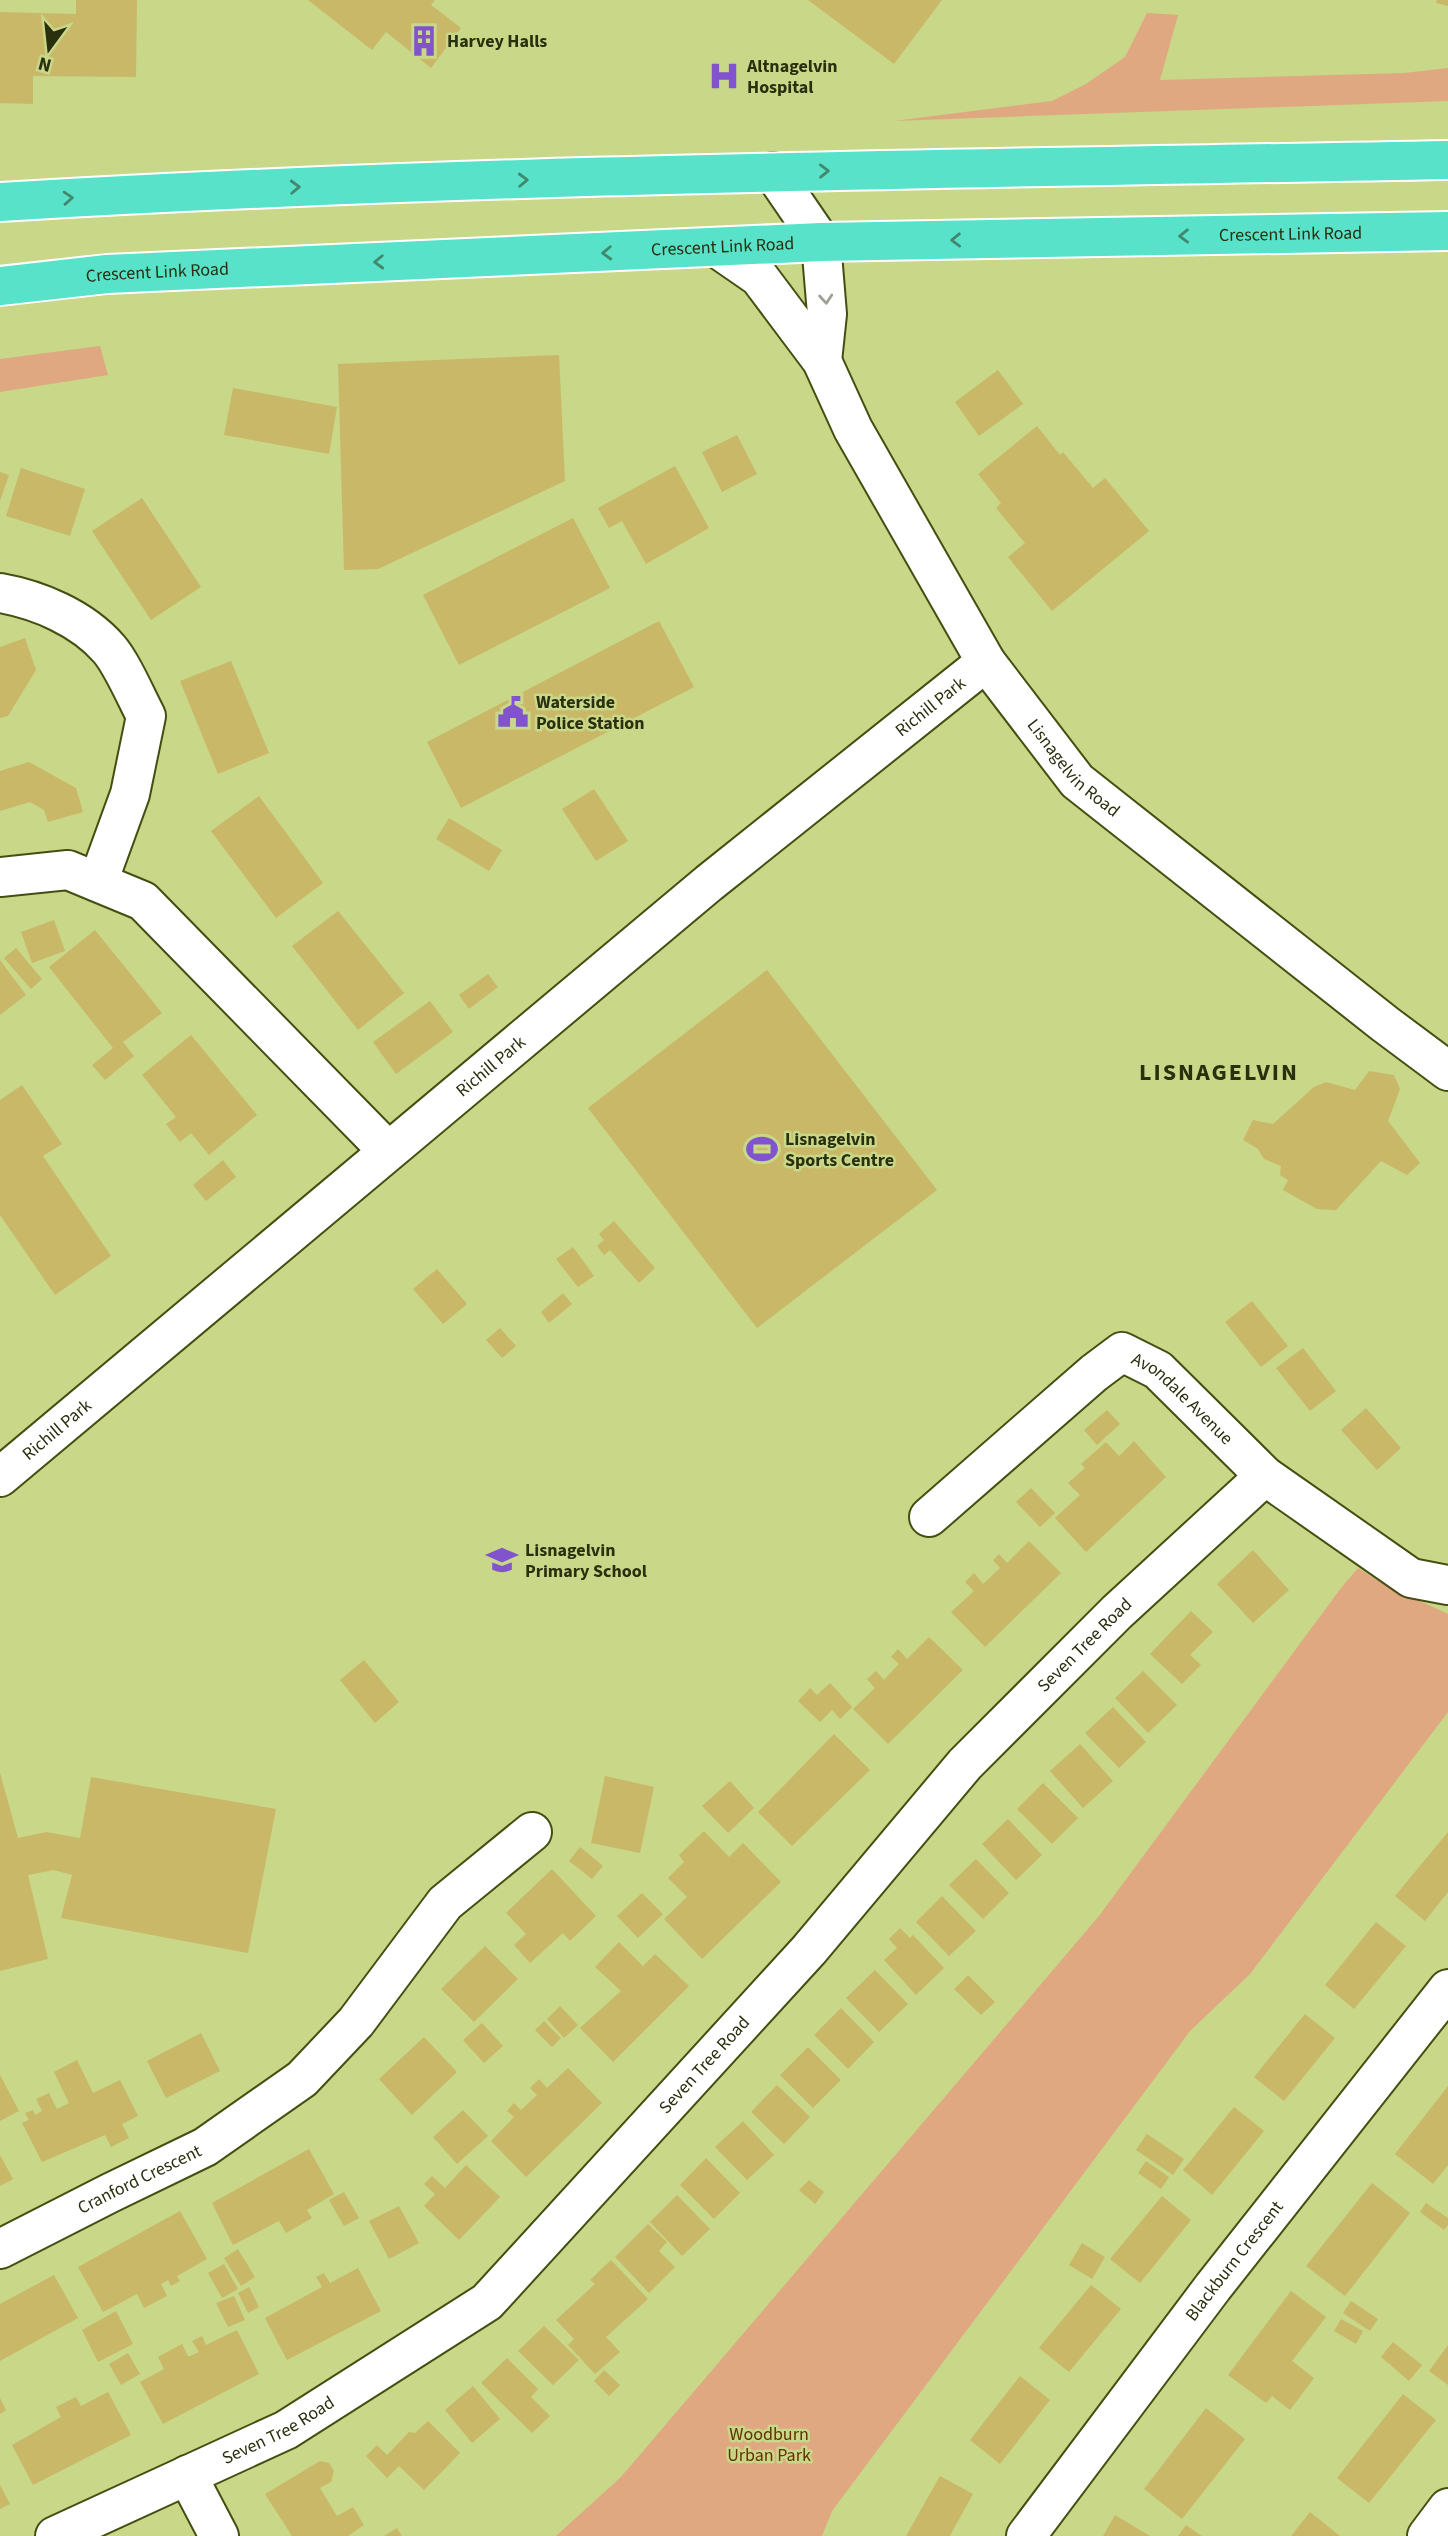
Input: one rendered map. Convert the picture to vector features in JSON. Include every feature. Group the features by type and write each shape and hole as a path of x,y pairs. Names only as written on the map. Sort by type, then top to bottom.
{"highway":[{"path":"0,202 195,191 773,172 1448,160"},
{"name":"Crescent Link Road","path":"0,286 107,274 821,242 1448,231"}],"street":[{"path":"773,172 821,242 827,314 822,361"},
{"name":"Lisnagelvin Road","path":"717,248 759,277 822,361 853,429 986,662 1077,781 1448,1071"},
{"path":"0,593 48,606 82,626 110,649 146,716 130,794 98,882"},
{"name":"Richill Park","path":"0,1477 709,883 986,662"},
{"path":"0,877 68,870 143,901 388,1151"},
{"name":"Avondale Avenue","path":"929,1517 1094,1373 1122,1352 1158,1370 1265,1476 1411,1578 1448,1585"},
{"name":"Seven Tree Road","path":"55,2536 286,2430 487,2302 809,1950 965,1764 1118,1612 1265,1476"},
{"name":"Cranford Crescent","path":"0,2249 205,2147 302,2079 356,2022 445,1903 532,1832"},
{"name":"Blackburn Crescent","path":"1026,2536 1213,2287 1448,1989"},
{"path":"187,2475 219,2536"},
{"path":"1427,2536 1448,2508"}],"green space":[{"path":"1147,13 1178,15 1160,80 1404,73 1448,68 1448,101 894,121 1052,101 1086,84 1125,57"},
{"path":"100,346 108,375 0,392 0,359"},
{"name":"Woodburn Urban Park","path":"1358,1568 1383,1584 1448,1614 1448,1712 1250,1974 1190,2031 832,2511 822,2536 556,2536 621,2477 1099,1916"}],"building":[{"path":"76,0 137,0 136,77 33,76 33,104 0,103 0,12 76,14"},
{"name":"Harvey Halls","path":"308,0 435,0 431,5 461,28 431,68 386,32 372,50"},
{"path":"808,0 942,0 894,64"},
{"path":"1437,0 1448,0 1448,6 1436,3"},
{"path":"559,355 565,481 378,569 344,570 338,364"},
{"path":"998,370 1023,404 979,436 955,402"},
{"path":"233,388 337,407 329,454 224,435"},
{"path":"1037,426 1060,455 1063,452 1093,488 1105,478 1149,531 1052,611 1008,557 1025,543 996,508 1001,503 978,474"},
{"path":"737,435 757,474 722,492 702,452"},
{"path":"675,466 709,528 646,564 622,521 609,528 598,508"},
{"path":"21,468 85,489 70,536 6,516"},
{"path":"0,472 9,475 0,501"},
{"path":"142,498 201,587 151,620 92,531"},
{"path":"573,518 610,588 459,665 423,595"},
{"path":"659,621 694,687 461,808 427,742"},
{"path":"25,638 36,670 8,716 0,718 0,647"},
{"path":"231,661 269,753 218,774 180,681"},
{"path":"29,762 76,788 83,812 48,822 44,810 30,802 0,811 0,771"},
{"path":"594,789 628,841 596,861 562,809"},
{"path":"259,796 323,883 276,918 211,831"},
{"path":"449,818 502,850 489,871 436,839"},
{"path":"338,911 404,993 358,1030 292,946"},
{"path":"54,920 65,951 32,963 21,932"},
{"path":"95,930 162,1013 123,1042 134,1056 105,1080 92,1065 113,1048 49,967"},
{"path":"16,948 42,979 31,989 4,958"},
{"path":"0,960 26,995 0,1015"},
{"name":"Lisnagelvin Sports Centre","path":"767,970 937,1190 757,1328 588,1108"},
{"path":"488,974 498,987 469,1009 459,995"},
{"path":"430,1001 453,1032 396,1074 373,1042"},
{"path":"191,1035 257,1115 209,1155 191,1133 180,1142 166,1124 176,1117 142,1075"},
{"path":"1369,1071 1394,1075 1400,1089 1388,1121 1420,1163 1407,1175 1381,1161 1336,1210 1317,1209 1283,1190 1288,1180 1280,1175 1281,1166 1264,1159 1258,1149 1243,1140 1253,1120 1273,1124 1314,1087 1326,1082 1355,1090"},
{"path":"22,1085 62,1144 43,1156 111,1256 55,1295 0,1215 0,1100"},
{"path":"223,1160 236,1177 206,1201 193,1185"},
{"path":"614,1221 655,1268 639,1283 610,1250 604,1255 597,1246 604,1240 599,1234"},
{"path":"573,1247 594,1276 578,1287 556,1259"},
{"path":"437,1269 467,1304 443,1324 413,1289"},
{"path":"563,1293 572,1304 549,1323 541,1312"},
{"path":"1252,1301 1288,1346 1261,1367 1225,1322"},
{"path":"500,1328 516,1346 502,1358 486,1340"},
{"path":"1303,1348 1336,1391 1310,1411 1276,1368"},
{"path":"1366,1408 1401,1448 1377,1470 1341,1430"},
{"path":"1107,1410 1120,1424 1097,1445 1084,1430"},
{"path":"1134,1441 1166,1477 1086,1552 1055,1518 1080,1495 1068,1483 1085,1468 1081,1464 1106,1442 1119,1456"},
{"path":"1031,1488 1055,1513 1040,1527 1016,1502"},
{"path":"1029,1541 1061,1573 985,1647 951,1612 974,1591 965,1582 974,1573 983,1584 1000,1568 993,1560 999,1554 1007,1563"},
{"path":"1253,1550 1289,1590 1253,1623 1217,1584"},
{"path":"1191,1611 1213,1632 1190,1655 1201,1665 1182,1684 1150,1654"},
{"path":"929,1637 963,1670 888,1744 853,1709 875,1688 867,1679 876,1671 884,1680 899,1664 891,1657 898,1649 907,1659"},
{"path":"364,1660 399,1702 375,1723 340,1680"},
{"path":"1143,1671 1177,1705 1148,1733 1115,1698"},
{"path":"830,1683 852,1707 840,1719 832,1710 820,1722 798,1701 810,1688 817,1695"},
{"path":"1113,1707 1146,1742 1119,1768 1085,1733"},
{"path":"834,1734 870,1770 792,1846 758,1812"},
{"path":"1080,1744 1113,1781 1083,1808 1050,1771"},
{"path":"0,1773 18,1838 46,1832 80,1838 91,1777 276,1809 248,1953 61,1918 72,1875 54,1870 28,1875 48,1959 0,1971"},
{"path":"605,1776 654,1787 640,1853 591,1843"},
{"path":"730,1781 754,1808 728,1833 702,1806"},
{"path":"1043,1783 1078,1818 1052,1844 1017,1809"},
{"path":"1008,1819 1042,1855 1016,1880 982,1844"},
{"path":"704,1831 729,1857 743,1843 781,1882 702,1959 664,1919 687,1897 668,1878 684,1862 679,1855"},
{"path":"1448,1832 1448,1892 1425,1921 1395,1896"},
{"path":"580,1847 603,1866 592,1879 569,1861"},
{"path":"976,1859 1009,1893 983,1919 949,1885"},
{"path":"552,1869 596,1916 570,1941 563,1933 530,1963 514,1945 526,1934 506,1913"},
{"path":"642,1893 663,1914 638,1938 617,1916"},
{"path":"942,1896 976,1931 949,1956 916,1922"},
{"path":"1376,1922 1406,1946 1354,2009 1325,1985"},
{"path":"900,1928 910,1938 913,1935 944,1968 916,1995 884,1960 897,1948 889,1939"},
{"path":"619,1942 643,1966 655,1954 689,1986 613,2062 580,2028 621,1991 595,1967"},
{"path":"485,1946 518,1979 474,2022 441,1989"},
{"path":"875,1970 908,2004 879,2032 846,1998"},
{"path":"968,1975 995,2002 981,2015 954,1989"},
{"path":"560,2006 578,2025 564,2038 547,2019"},
{"path":"841,2008 874,2042 848,2069 814,2035"},
{"path":"1305,2014 1335,2038 1284,2101 1254,2077"},
{"path":"544,2021 561,2038 552,2047 535,2030"},
{"path":"482,2023 503,2046 484,2063 463,2040"},
{"path":"201,2033 220,2071 166,2098 147,2061"},
{"path":"424,2037 457,2072 412,2115 379,2079"},
{"path":"808,2047 841,2080 813,2108 780,2075"},
{"path":"77,2060 93,2093 120,2080 138,2116 122,2124 129,2138 111,2147 105,2135 42,2162 22,2123 29,2120 25,2113 33,2110 35,2115 42,2111 36,2099 49,2093 57,2109 69,2103 54,2072"},
{"path":"568,2068 602,2103 526,2177 491,2141 514,2117 507,2111 514,2103 521,2110 537,2095 530,2088 539,2079 547,2088"},
{"path":"0,2075 19,2111 0,2121"},
{"path":"777,2085 810,2117 784,2144 751,2112"},
{"path":"1448,2086 1448,2165 1433,2184 1395,2154"},
{"path":"1234,2107 1264,2131 1212,2195 1183,2170"},
{"path":"463,2110 488,2136 457,2164 433,2137"},
{"path":"743,2121 774,2155 747,2180 715,2147"},
{"path":"1147,2134 1184,2159 1173,2175 1136,2150"},
{"path":"309,2149 334,2194 307,2210 312,2218 286,2233 279,2221 233,2245 212,2203"},
{"path":"0,2155 13,2179 0,2186"},
{"path":"706,2158 740,2193 714,2219 680,2185"},
{"path":"1146,2161 1169,2177 1161,2189 1138,2173"},
{"path":"466,2165 500,2197 459,2240 424,2206 435,2194 424,2184 432,2176 445,2188"},
{"path":"809,2180 824,2192 815,2204 799,2190"},
{"path":"1372,2183 1410,2213 1345,2296 1306,2266"},
{"path":"344,2192 359,2218 344,2226 329,2200"},
{"path":"677,2195 710,2229 682,2256 650,2222"},
{"path":"1162,2196 1191,2220 1140,2283 1110,2259"},
{"path":"1426,2203 1448,2218 1448,2225 1444,2230 1420,2212"},
{"path":"399,2206 419,2243 389,2259 369,2221"},
{"path":"180,2211 207,2259 177,2276 180,2281 171,2286 168,2280 161,2284 167,2296 144,2308 137,2294 103,2312 78,2267"},
{"path":"648,2224 667,2242 659,2251 675,2267 649,2293 615,2257"},
{"path":"1082,2243 1105,2257 1092,2279 1069,2265"},
{"path":"238,2249 255,2277 241,2286 224,2258"},
{"path":"611,2260 648,2299 606,2337 620,2352 595,2374 568,2345 574,2339 556,2320 595,2284 590,2280"},
{"path":"224,2264 238,2289 222,2298 208,2273"},
{"path":"358,2268 381,2311 287,2360 265,2318 322,2287 316,2277 324,2273 330,2283"},
{"path":"54,2275 78,2318 0,2361 0,2304"},
{"path":"1091,2285 1121,2309 1069,2372 1039,2348"},
{"path":"249,2287 259,2307 248,2313 238,2293"},
{"path":"1291,2291 1326,2317 1292,2361 1314,2378 1290,2410 1272,2396 1266,2403 1228,2375"},
{"path":"234,2296 245,2320 228,2327 216,2303"},
{"path":"1351,2301 1378,2319 1370,2331 1343,2313"},
{"path":"116,2311 133,2344 98,2362 82,2330"},
{"path":"1341,2319 1363,2331 1356,2344 1334,2331"},
{"path":"544,2326 579,2360 553,2385 518,2351"},
{"path":"237,2330 259,2374 163,2424 140,2382 164,2369 158,2357 182,2344 190,2356 199,2352 192,2341 202,2336 206,2345"},
{"path":"1393,2342 1422,2365 1409,2381 1381,2357"},
{"path":"1448,2345 1448,2385 1429,2371"},
{"path":"128,2353 140,2374 121,2385 109,2364"},
{"path":"507,2358 538,2389 531,2397 550,2416 532,2433 481,2383"},
{"path":"604,2370 620,2385 609,2396 594,2381"},
{"path":"1020,2376 1050,2400 1000,2464 970,2440"},
{"path":"473,2386 500,2419 472,2443 445,2410"},
{"path":"108,2392 131,2435 33,2485 12,2445 61,2417 56,2407 76,2397 81,2406"},
{"path":"1403,2394 1436,2420 1369,2503 1337,2478"},
{"path":"0,2398 6,2410 0,2414"},
{"path":"1206,2408 1245,2439 1182,2519 1144,2489"},
{"path":"428,2421 460,2453 424,2490 399,2466 387,2478 366,2456 377,2445 387,2455 409,2432 415,2433"},
{"path":"320,2461 329,2463 334,2471 331,2482 320,2488 337,2516 353,2507 364,2525 348,2536 292,2536 265,2494"},
{"path":"940,2476 973,2494 950,2536 906,2536"},
{"path":"0,2485 10,2504 0,2509"},
{"path":"1310,2512 1340,2536 1291,2536"},
{"path":"1115,2515 1150,2536 1103,2536"},
{"path":"1186,2525 1202,2536 1178,2536"},
{"path":"397,2528 402,2536 384,2536"}],"place":[{"name":"Harvey Halls","path":"424,41"},
{"name":"Altnagelvin Hospital","path":"724,76"},
{"name":"Waterside Police Station","path":"513,712"},
{"name":"Lisnagelvin Sports Centre","path":"762,1149"},
{"name":"Lisnagelvin Primary School","path":"502,1560"}],"district":[{"name":"LISNAGELVIN","path":"1219,1072"}]}
